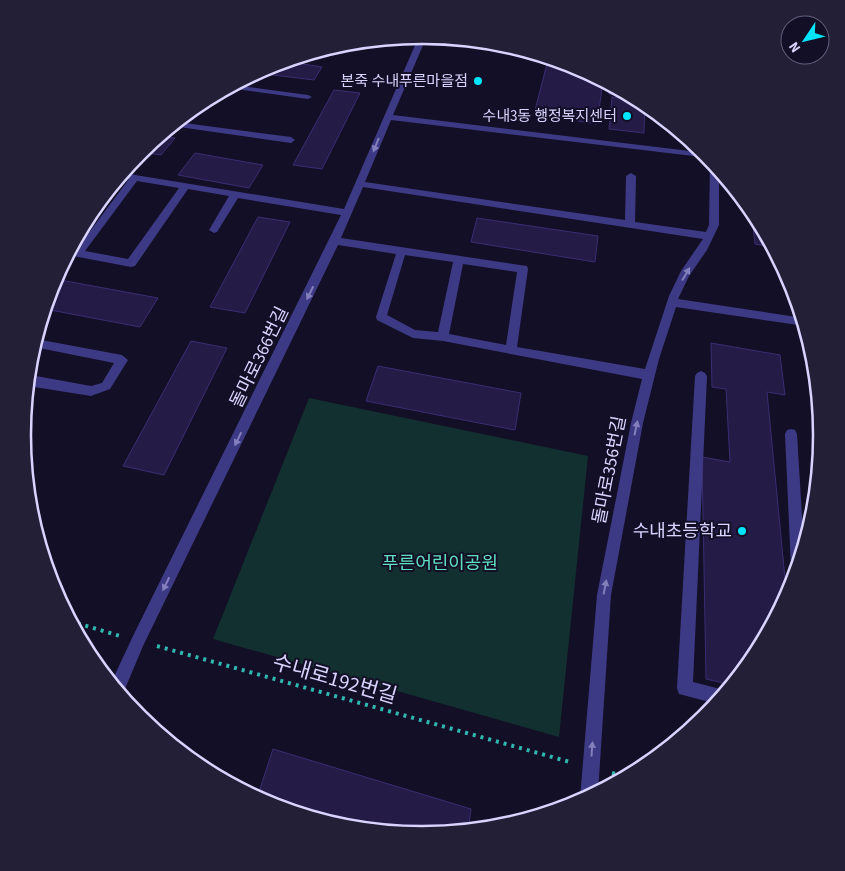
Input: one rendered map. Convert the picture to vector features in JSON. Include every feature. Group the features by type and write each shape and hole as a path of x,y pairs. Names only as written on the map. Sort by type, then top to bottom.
{"street":[{"name":"돌마로366번길","path":"119,683 138,641 335,242 420,44"},
{"path":"243,89 308,97"},
{"path":"388,117 694,154"},
{"path":"184,125 291,140"},
{"name":"돌마로356번길","path":"590,789 604,595 637,423 649,375 672,302 685,274 702,250 714,225 714,175"},
{"path":"130,176 346,214"},
{"path":"630,223 632,176"},
{"path":"83,242 135,177"},
{"path":"360,184 708,236"},
{"path":"77,253 131,263 185,186"},
{"path":"214,230 235,194"},
{"path":"335,242 402,250 523,269 511,350"},
{"path":"402,250 381,317 413,334 443,337 649,375"},
{"path":"443,337 459,259"},
{"path":"672,302 796,321"},
{"path":"35,381 91,391 106,386 122,360 42,345"},
{"path":"701,376 685,688 715,695"},
{"path":"790,434 797,548"}],"path":[{"name":"수내로192번길","path":"80,624 591,768"}],"green space":[{"name":"푸른어린이공원","path":"309,398 588,456 559,737 213,639"}],"building":[{"path":"301,64 322,67 314,80 271,75"},
{"path":"547,65 602,88 597,124 534,114"},
{"path":"334,90 360,93 322,169 293,165"},
{"name":"수내3동 행정복지센터","path":"612,97 620,98 645,113 644,133 609,129"},
{"path":"169,137 175,138 161,155 152,154"},
{"path":"195,153 263,165 249,188 178,175"},
{"path":"258,217 290,222 245,313 210,307"},
{"path":"477,218 598,236 595,262 471,242"},
{"path":"753,227 764,246 755,244"},
{"path":"63,281 158,298 140,327 52,310"},
{"path":"191,341 227,348 164,475 123,466"},
{"name":"수내초등학교","path":"711,343 780,355 785,395 767,392 785,582 773,609 748,653 725,683 706,679 702,457 730,462 726,389 712,387"},
{"path":"378,366 521,393 515,430 366,401"},
{"path":"273,749 471,809 469,824 422,827 397,826 346,819 321,813 297,806 259,791"}],"place":[{"name":"본죽 수내푸른마을점","path":"478,81"},
{"name":"수내3동 행정복지센터","path":"627,116"},
{"name":"수내초등학교","path":"742,531"}]}
